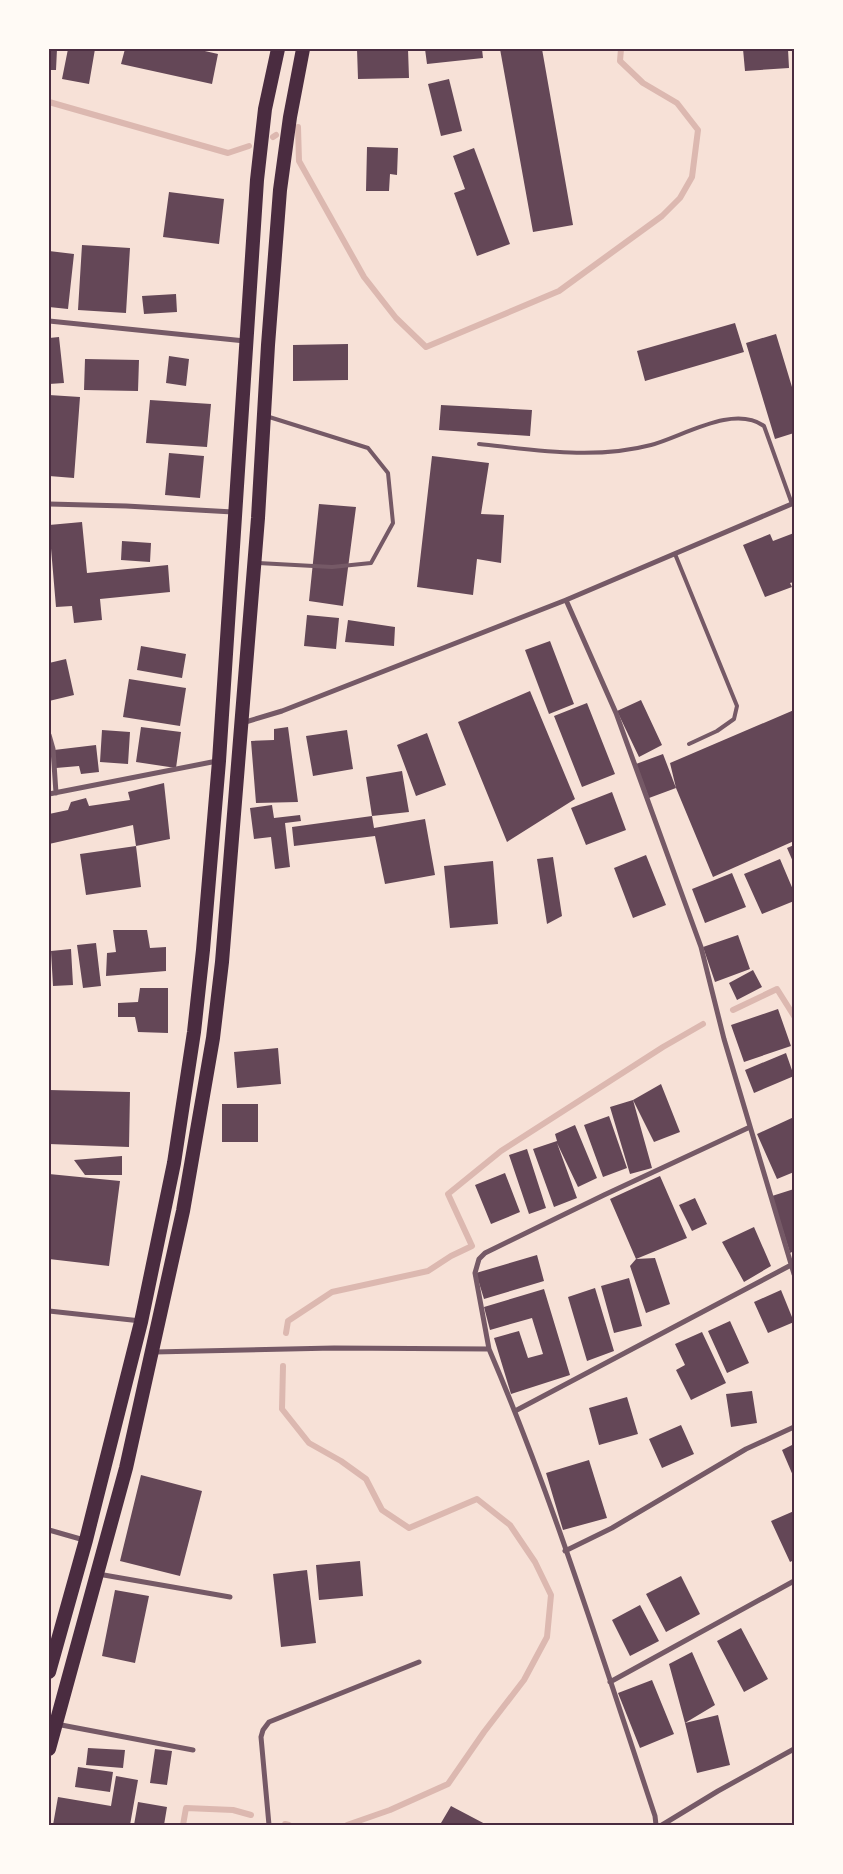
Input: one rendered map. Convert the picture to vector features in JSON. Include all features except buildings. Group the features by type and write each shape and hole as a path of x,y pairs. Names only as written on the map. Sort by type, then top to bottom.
{"highway":[{"path":"49,1672 86,1540 141,1322 174,1163 194,1032 204,940 219,761 258,172 265,109 278,49"},
{"path":"49,1749 95,1574 126,1468 185,1202 213,1038 222,962 254,563 280,190 290,117 303,49"}],"street":[{"path":"49,321 247,342"},
{"path":"49,504 235,512"},
{"path":"241,723 282,711 566,600 793,504"},
{"path":"566,600 616,713 701,947 724,1039 793,1264 794,1274"},
{"path":"49,735 54,749 56,793"},
{"path":"49,794 219,761"},
{"path":"656,1825 652,1807 565,1551 515,1411 489,1349 475,1273 479,1259 485,1253 750,1127"},
{"path":"515,1411 793,1264"},
{"path":"49,1311 141,1322"},
{"path":"151,1352 334,1348 489,1349"},
{"path":"565,1551 612,1528 746,1449 794,1426"},
{"path":"49,1530 86,1540"},
{"path":"95,1574 230,1597"},
{"path":"610,1682 794,1581"},
{"path":"268,1825 261,1737 263,1730 269,1722 418,1662"},
{"path":"56,1724 193,1750"},
{"path":"662,1825 718,1791 794,1749"}],"lane":[{"path":"254,563 332,567 371,563 393,522 388,473 368,448 264,415"},
{"path":"479,444 561,453 598,453 650,446 720,421 736,419 756,421 764,426 793,504"},
{"path":"675,554 737,706 734,719 717,732 689,744"}],"waterway":[{"path":"298,127 299,161 364,277 396,318 426,347 559,291 662,216 680,198 692,177 698,130 677,103 643,83 620,61 621,49"},
{"path":"49,102 228,153 249,146"},
{"path":"733,1010 777,989 794,1016"},
{"path":"286,1333 288,1321 332,1292 428,1271 451,1256 472,1246 448,1194 501,1151 663,1047 703,1024"},
{"path":"283,1366 282,1409 309,1443 341,1461 366,1479 382,1510 409,1528 477,1499 510,1525 535,1562 551,1595 547,1637 524,1680 484,1732 448,1784 390,1810 347,1825"},
{"path":"183,1825 186,1808 233,1810 251,1815"},
{"path":"285,1824 289,1825"}]}
